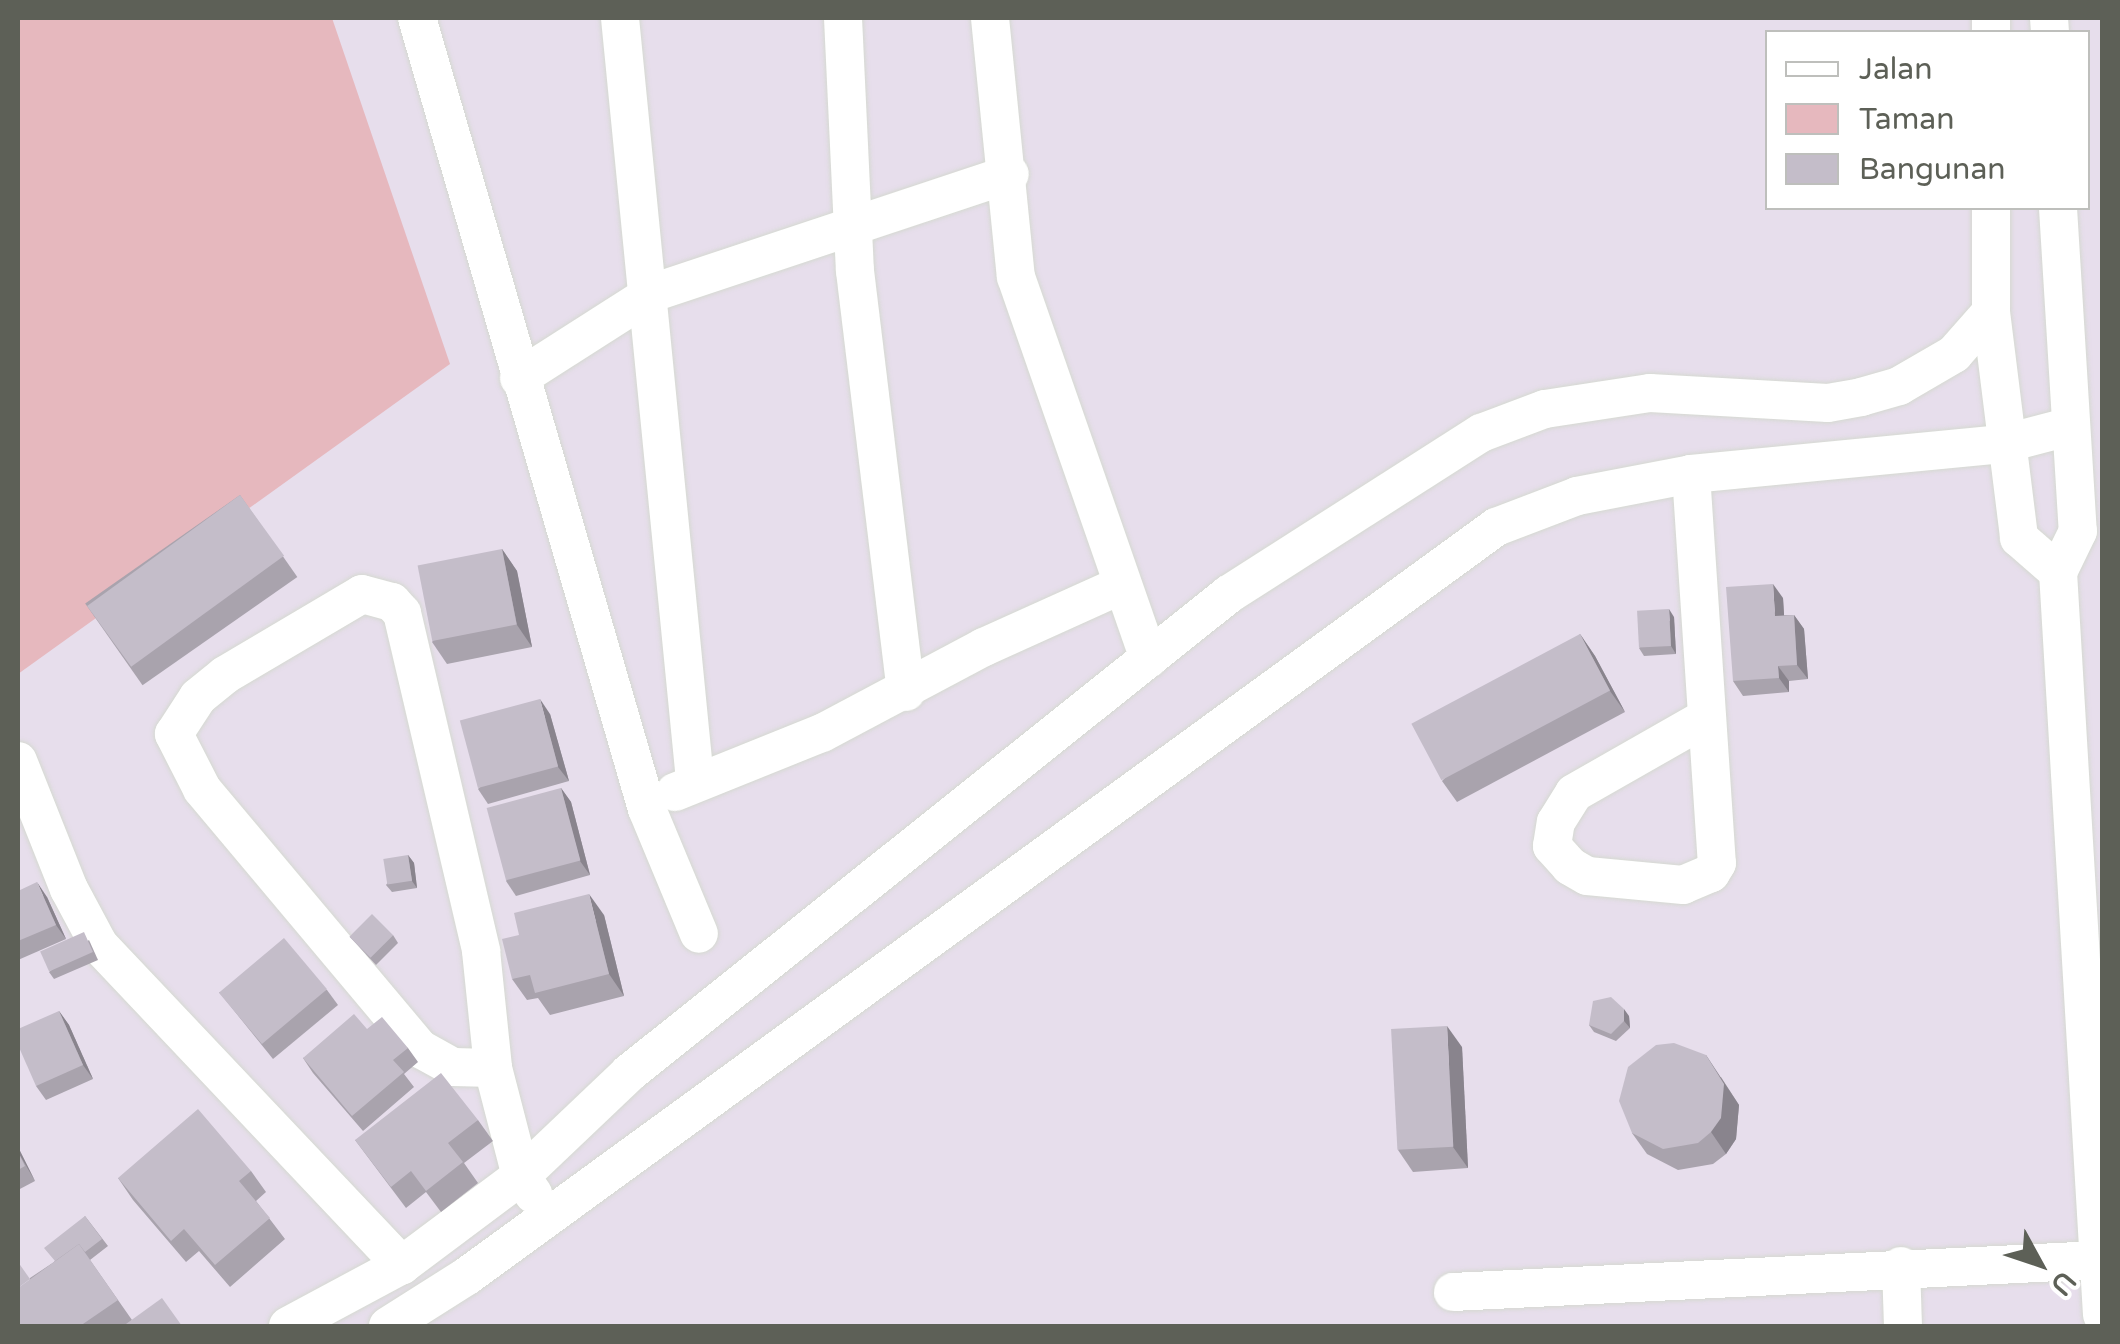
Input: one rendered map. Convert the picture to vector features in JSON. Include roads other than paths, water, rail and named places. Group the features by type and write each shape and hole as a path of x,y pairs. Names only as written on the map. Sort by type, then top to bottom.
{"lane":[{"path":"417,18 647,809 699,934"},
{"path":"620,18 652,293 695,780"},
{"path":"843,18 853,222 906,692"},
{"path":"990,18 996,126 1010,174 1016,278 1149,658"},
{"path":"519,378 652,293 853,222 1010,174"},
{"path":"1991,210 1990,312 2002,444 2019,538 2058,572"},
{"path":"2058,210 2068,427 2078,531 2058,572 2085,796 2102,1315"},
{"path":"288,1326 402,1265 521,1176 629,1073 1229,594 1480,433 1519,417 1650,393 1828,403 1861,397 1899,386 1954,354 1990,312"},
{"path":"388,1326 548,1216 1496,527 1577,496 1691,474 2002,444 2068,427"},
{"path":"1691,474 1717,863 1711,873 1683,885 1587,876 1570,866 1552,846 1556,822 1574,793 1707,717"},
{"path":"647,809 695,780 822,733 906,692 984,646 1121,585"},
{"path":"493,1068 453,1066 420,1049 202,789 174,734 188,708 226,675 362,594 392,602 402,613 481,951 493,1068 521,1176 548,1216"},
{"path":"18,761 99,945 402,1265"},
{"path":"1452,1292 1901,1266 2098,1260"},
{"path":"1901,1266 1903,1326"}]}
